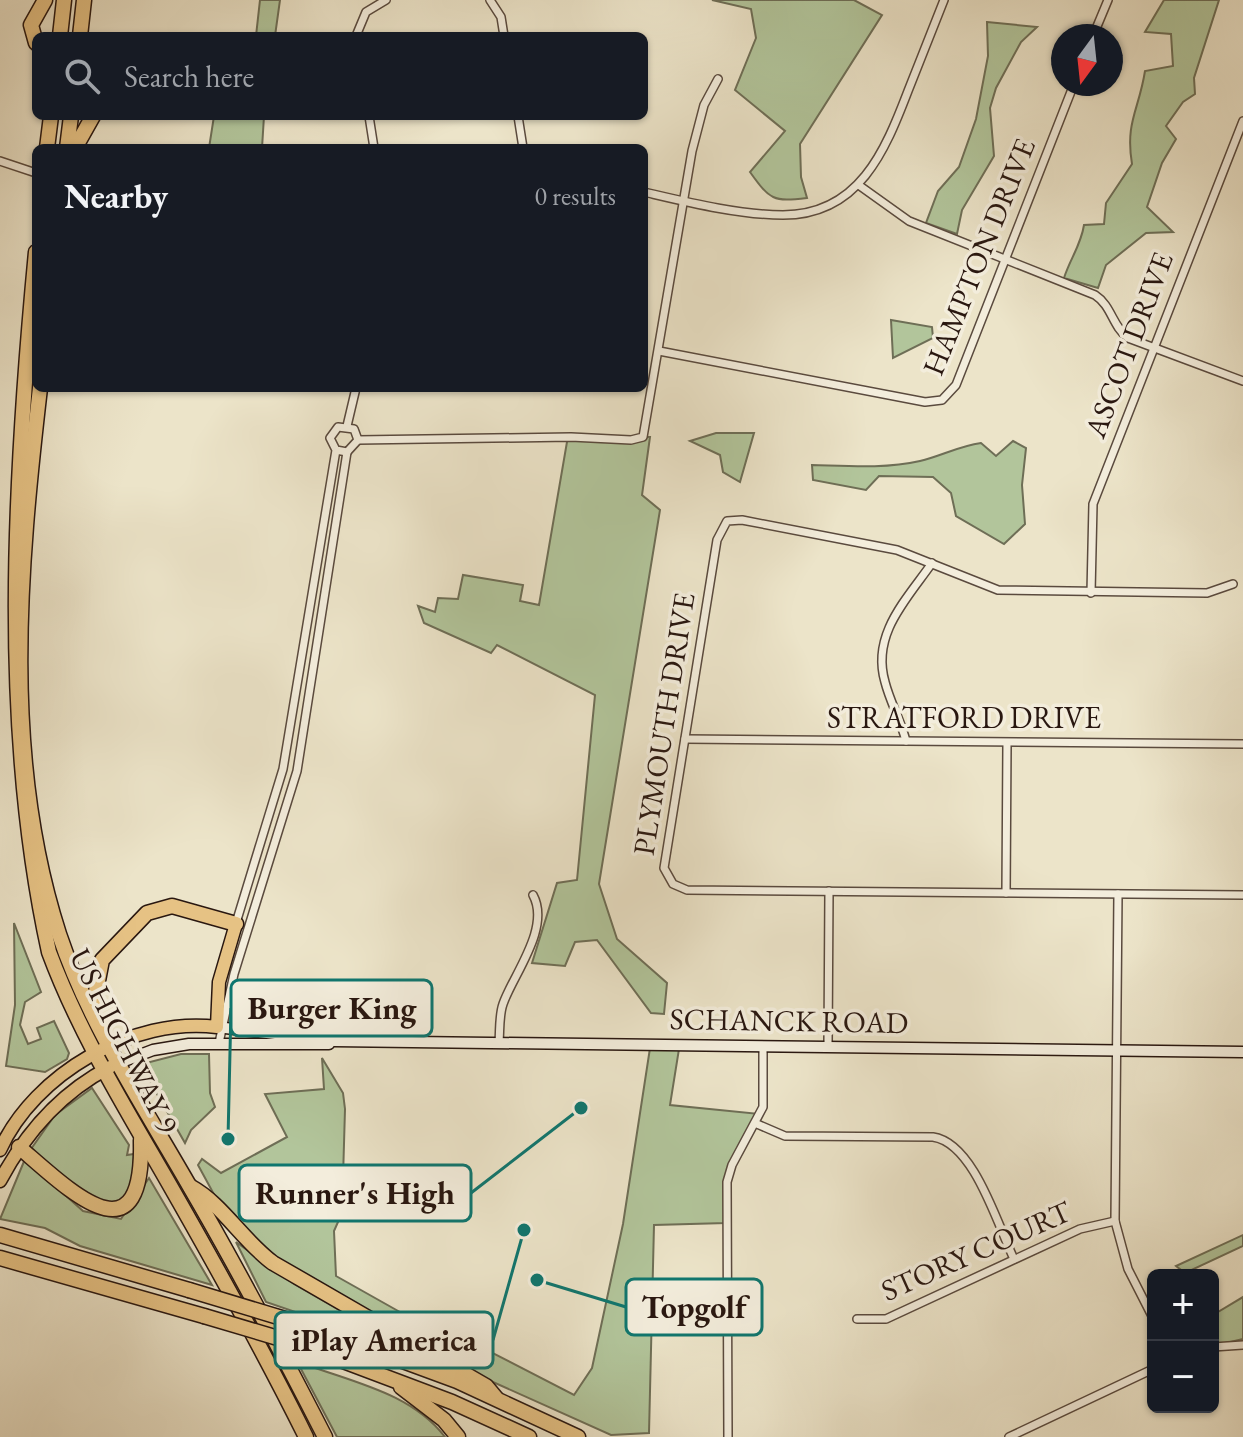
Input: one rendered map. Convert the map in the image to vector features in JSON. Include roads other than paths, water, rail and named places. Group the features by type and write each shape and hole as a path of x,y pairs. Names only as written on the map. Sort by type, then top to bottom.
{"highway":[{"path":"33,32 31,25 45,0"},
{"path":"60,32 64,0"},
{"path":"80,32 84,0"},
{"path":"48,144 50,120"},
{"path":"68,144 70,120"},
{"path":"77,144 91,120"},
{"name":"US HIGHWAY 9","path":"32,289 9,502 4,657 7,736 20,848 34,906 66,997 262,1349 306,1437"},
{"name":"US HIGHWAY 9","path":"40,392 21,603 26,767 37,847 48,897 68,958 92,1012 325,1437"},
{"path":"92,1012 102,960 147,913 172,906 236,924"},
{"path":"19,1147 82,1201 110,1209 126,1203 140,1183 141,1135"},
{"path":"189,1186 206,1195 243,1239 273,1263 486,1386 496,1398"},
{"path":"7,1237 305,1325 496,1398 578,1437"},
{"path":"3,1263 85,1282 298,1344 388,1377 529,1437"},
{"path":"388,1377 444,1420 458,1437"}],"main road":[{"path":"221,1028 219,982 236,924"},
{"name":"SCHANCK ROAD","path":"2,1142 41,1094 95,1054 173,1028 221,1028"},
{"path":"0,1181 19,1147 61,1100 119,1063"}],"street":[{"path":"358,32 366,12 386,0"},
{"path":"490,0 501,17 503,32"},
{"path":"648,193 787,215 829,205 860,186 888,143 944,0"},
{"path":"1098,24 1108,0"},
{"path":"219,1043 231,987 297,771 347,452 358,440 571,437 638,440 647,429 684,200 704,105 718,79"},
{"name":"HAMPTON DRIVE","path":"659,351 937,402 949,395 956,385 1069,96"},
{"path":"370,120 373,144"},
{"path":"519,120 522,144"},
{"name":"ASCOT DRIVE","path":"1091,593 1093,504 1243,121"},
{"path":"0,161 32,172"},
{"path":"860,186 909,221 1095,295 1109,308 1122,333 1154,349 1243,381"},
{"path":"347,426 355,392"},
{"path":"347,452 336,450 331,443 331,433 338,427 347,426 354,429 358,440"},
{"path":"236,924 277,794 336,450"},
{"name":"PLYMOUTH DRIVE","path":"1233,584 1207,593 998,590 884,547 742,520 723,523 717,540 664,863 669,880 687,890 1243,895"},
{"path":"906,741 884,681 882,648 892,619 932,563"},
{"path":"295,703 308,705"},
{"name":"STRATFORD DRIVE","path":"685,739 1243,744"},
{"path":"1006,893 1007,743"},
{"path":"252,874 265,879"},
{"path":"828,1047 829,891"},
{"path":"1118,894 1115,1221 1128,1269 1147,1306"},
{"path":"499,1042 502,1006 531,948 537,905 533,895"},
{"path":"236,924 253,915"},
{"name":"SCHANCK ROAD","path":"221,1028 334,1041 1243,1052"},
{"name":"SCHANCK ROAD","path":"119,1063 168,1047 219,1043 324,1045 334,1041"},
{"path":"728,1437 727,1182 732,1165 757,1124 763,1107 763,1047"},
{"path":"757,1124 785,1136 933,1137 949,1142 967,1159 1014,1259"},
{"path":"2,1142 19,1147"},
{"name":"STORY COURT","path":"857,1319 886,1319 1080,1229 1115,1221"},
{"path":"1219,1347 1243,1345"},
{"path":"1009,1437 1147,1372"}],"place":[{"name":"Runner's High","path":"581,1108"},
{"name":"Burger King","path":"228,1139"},
{"name":"iPlay America","path":"524,1230"},
{"name":"Topgolf","path":"537,1280"}]}
